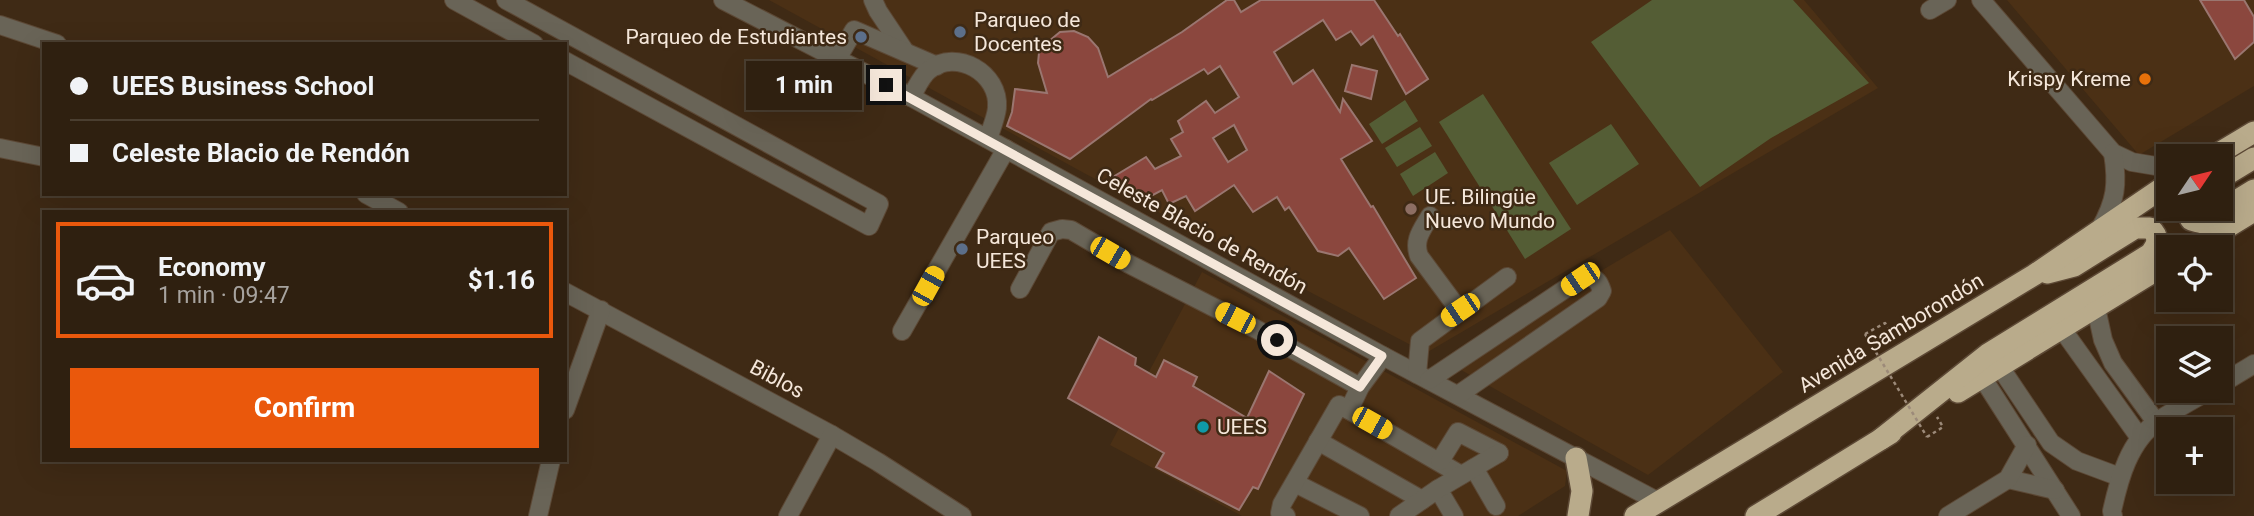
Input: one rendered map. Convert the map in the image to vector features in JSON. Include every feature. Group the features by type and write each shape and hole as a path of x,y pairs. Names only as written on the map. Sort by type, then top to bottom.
{"highway":[{"path":"2233,145 2254,132"},
{"path":"2233,171 2254,158"},
{"path":"2233,203 2254,190"},
{"name":"Avenida Samborondón","path":"1635,516 2034,275 2156,192"},
{"path":"2215,235 2254,211"},
{"path":"1881,439 1988,354 2150,254 2157,246 2156,233 2150,228 2135,228 2074,266 2034,275"},
{"path":"1756,516 2156,271"},
{"path":"1576,458 1583,491 1578,516"}],"street":[{"path":"506,0 556,37 632,69 879,204 869,226 567,62"},
{"name":"Celeste Blacio de Rendón","path":"723,0 911,97 1382,356 1659,502"},
{"path":"837,59 873,0"},
{"path":"873,0 904,50"},
{"path":"1930,10 1947,0"},
{"path":"1982,0 2113,153 2132,162 2156,167"},
{"path":"461,2 531,42"},
{"path":"0,25 51,42"},
{"path":"854,30 937,66"},
{"path":"911,97 927,71 937,66 950,62 966,64 985,74 995,89 997,107 988,139"},
{"path":"621,91 632,69"},
{"path":"694,131 706,109"},
{"path":"763,168 774,146"},
{"path":"0,148 42,157"},
{"path":"902,331 1006,149"},
{"path":"2100,229 2110,212 2116,192 2113,153"},
{"path":"369,196 388,209"},
{"path":"1430,216 1416,241 1416,247 1419,256 1460,310"},
{"path":"1020,289 1051,232 1071,230 1129,264 1256,328 1360,387"},
{"path":"1458,396 1598,298 1602,291 1600,283 1595,279 1588,276 1580,279 1423,377 1420,341 1507,277"},
{"name":"Biblos","path":"567,293 832,435 962,516"},
{"path":"2096,308 2110,356 2156,422 2140,438 2120,477 2113,516"},
{"path":"567,404 601,310"},
{"path":"2062,329 2140,438"},
{"path":"1349,410 1360,387 1382,356"},
{"path":"2092,370 2110,356"},
{"path":"2233,377 2254,364"},
{"path":"1991,372 2027,445 2071,516"},
{"path":"1991,372 2051,443 2077,461 2120,477"},
{"path":"2164,417 2188,403"},
{"path":"1286,516 1280,513 1282,504 1339,405 1440,461 1468,471 1496,506"},
{"path":"1403,515 1438,489 1499,453 1458,432 1440,461"},
{"path":"788,516 832,435"},
{"path":"1318,441 1422,500"},
{"path":"1948,516 2008,479 2027,445"},
{"path":"538,516 551,462"},
{"path":"2008,479 2056,491"},
{"path":"1294,483 1360,516"},
{"path":"1438,489 1454,516"}],"path":[{"path":"1885,323 1865,334 1927,437 1943,427"}],"shaded area":[{"name":"UE. Bilingüe Nuevo Mundo","path":"769,0 1804,0 1878,88 1426,353 1084,173"},
{"path":"2007,0 2254,0 2254,86 2139,155"},
{"path":"1670,230 1783,372 1648,475 1447,362"},
{"path":"1202,272 1567,471 1565,486 1518,516 1242,516 1110,445"}],"green space":[{"path":"1652,0 1793,0 1869,83 1771,138 1700,187 1591,42"},
{"path":"1483,94 1571,229 1525,259 1439,122"},
{"path":"1405,100 1418,121 1382,144 1369,124"},
{"path":"1611,124 1639,164 1577,205 1549,163"},
{"path":"1420,127 1432,146 1397,167 1385,148"},
{"path":"1435,152 1448,173 1413,196 1400,174"}],"building":[{"path":"1227,0 1234,0 1241,12 1261,0 1374,0 1398,36 1400,34 1428,79 1406,94 1373,36 1361,45 1351,31 1336,40 1323,20 1274,52 1293,84 1313,70 1340,112 1343,99 1372,141 1341,159 1416,278 1384,299 1349,248 1338,256 1318,251 1289,207 1285,210 1277,197 1253,212 1234,185 1195,211 1186,196 1169,204 1162,190 1149,197 1113,177 1146,157 1155,169 1181,156 1171,139 1183,132 1178,121 1206,101 1215,113 1239,97 1220,66 1208,74 1204,69 1151,99 1070,159 1007,126 1015,89 1047,93 1038,63 1039,53 1060,32 1074,31 1088,37 1098,48 1108,77 1182,32","holes":["1234,125 1247,150 1228,162 1213,138"]},
{"path":"2200,0 2244,0 2254,17 2254,42 2235,59"},
{"path":"1352,65 1377,71 1371,99 1345,91"},
{"name":"UEES","path":"1099,337 1136,358 1135,365 1156,377 1164,360 1197,377 1193,386 1247,418 1269,371 1304,394 1258,489 1253,487 1239,510 1156,467 1164,453 1068,398"}],"place":[{"name":"Parqueo de Docentes","path":"960,32"},
{"name":"Parqueo de Estudiantes","path":"861,37"},
{"name":"Krispy Kreme","path":"2145,79"},
{"name":"UE. Bilingüe Nuevo Mundo","path":"1411,209"},
{"name":"Parqueo UEES","path":"962,249"},
{"name":"UEES","path":"1203,427"}],"route":[{"path":"886,85 1382,356 1360,387 1277,340"}]}
